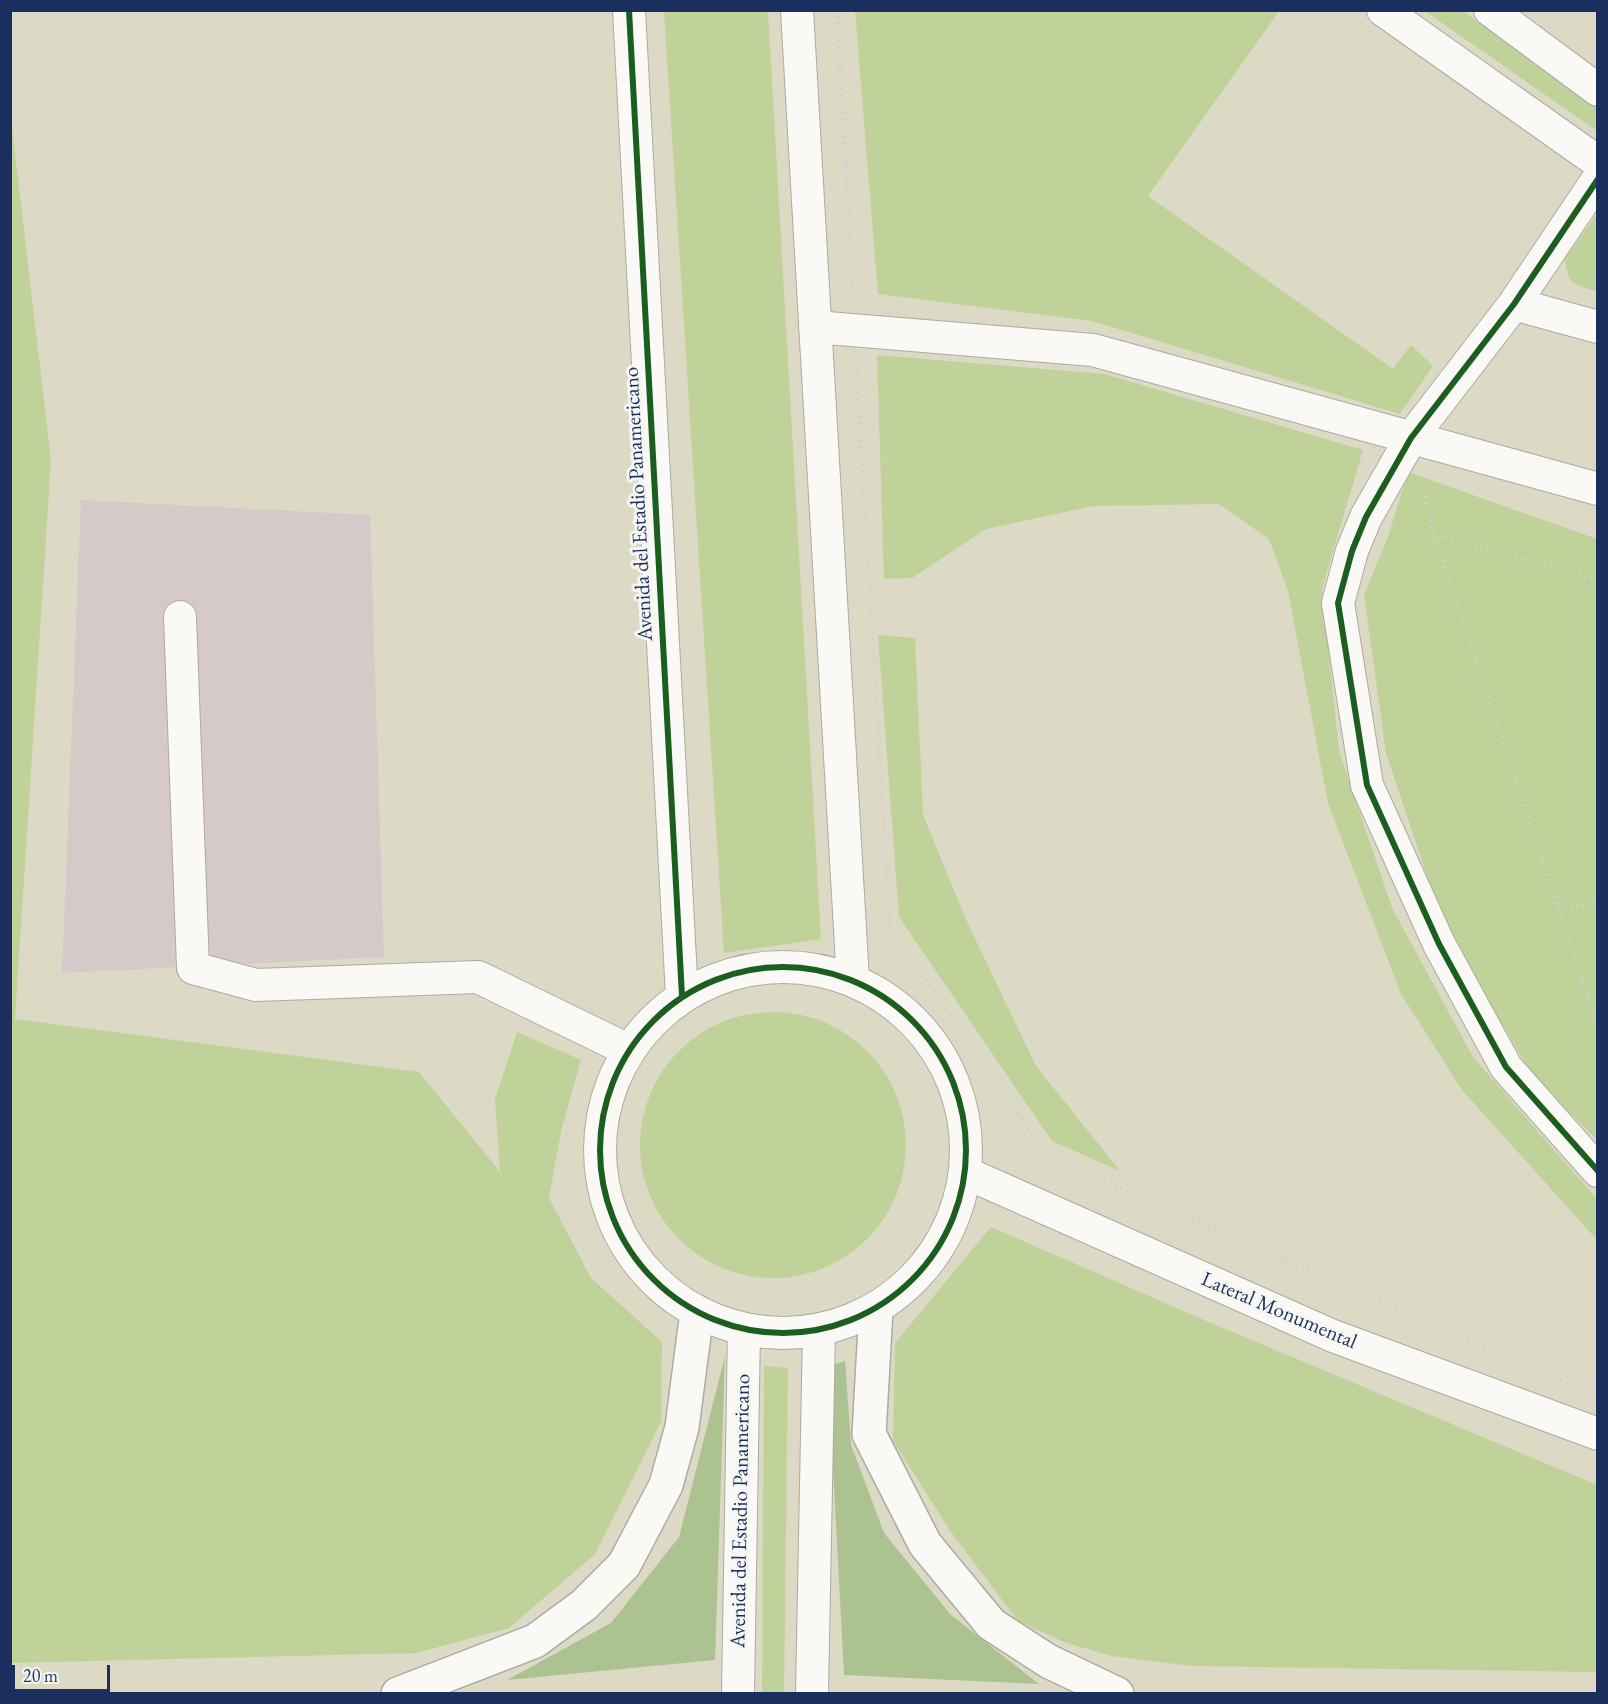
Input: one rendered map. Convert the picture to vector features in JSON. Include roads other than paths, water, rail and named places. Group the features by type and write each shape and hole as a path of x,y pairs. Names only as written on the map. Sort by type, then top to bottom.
{"highway":[{"path":"876,1309 869,1434 925,1544 991,1624 1048,1661 1117,1694"},
{"path":"398,1694 535,1641 584,1605 624,1565 666,1485 681,1426 697,1312"}],"street":[{"name":"Avenida del Estadio Panamericano","path":"629,10 682,996"},
{"path":"797,10 853,981"},
{"path":"1383,10 1598,162"},
{"path":"1490,10 1598,90"},
{"path":"1598,179 1514,304 1411,438 1366,518 1352,551 1338,603 1367,784 1439,944 1506,1067 1598,1171"},
{"path":"1514,304 1598,327"},
{"path":"815,327 1093,350 1598,489"},
{"path":"180,617 193,968 256,985 478,977 628,1050"},
{"path":"766,967 810,969 853,981 904,1012 942,1058 964,1114 966,1173 951,1227 920,1274 876,1309 848,1322 819,1330 781,1333 744,1329 697,1312 649,1275 615,1225 607,1195 600,1166 604,1106 628,1050 652,1020 682,996 722,977 766,967"},
{"name":"Lateral Monumental","path":"966,1173 1333,1336 1598,1434"},
{"name":"Avenida del Estadio Panamericano","path":"738,1694 744,1329"},
{"path":"812,1694 819,1330"}]}
